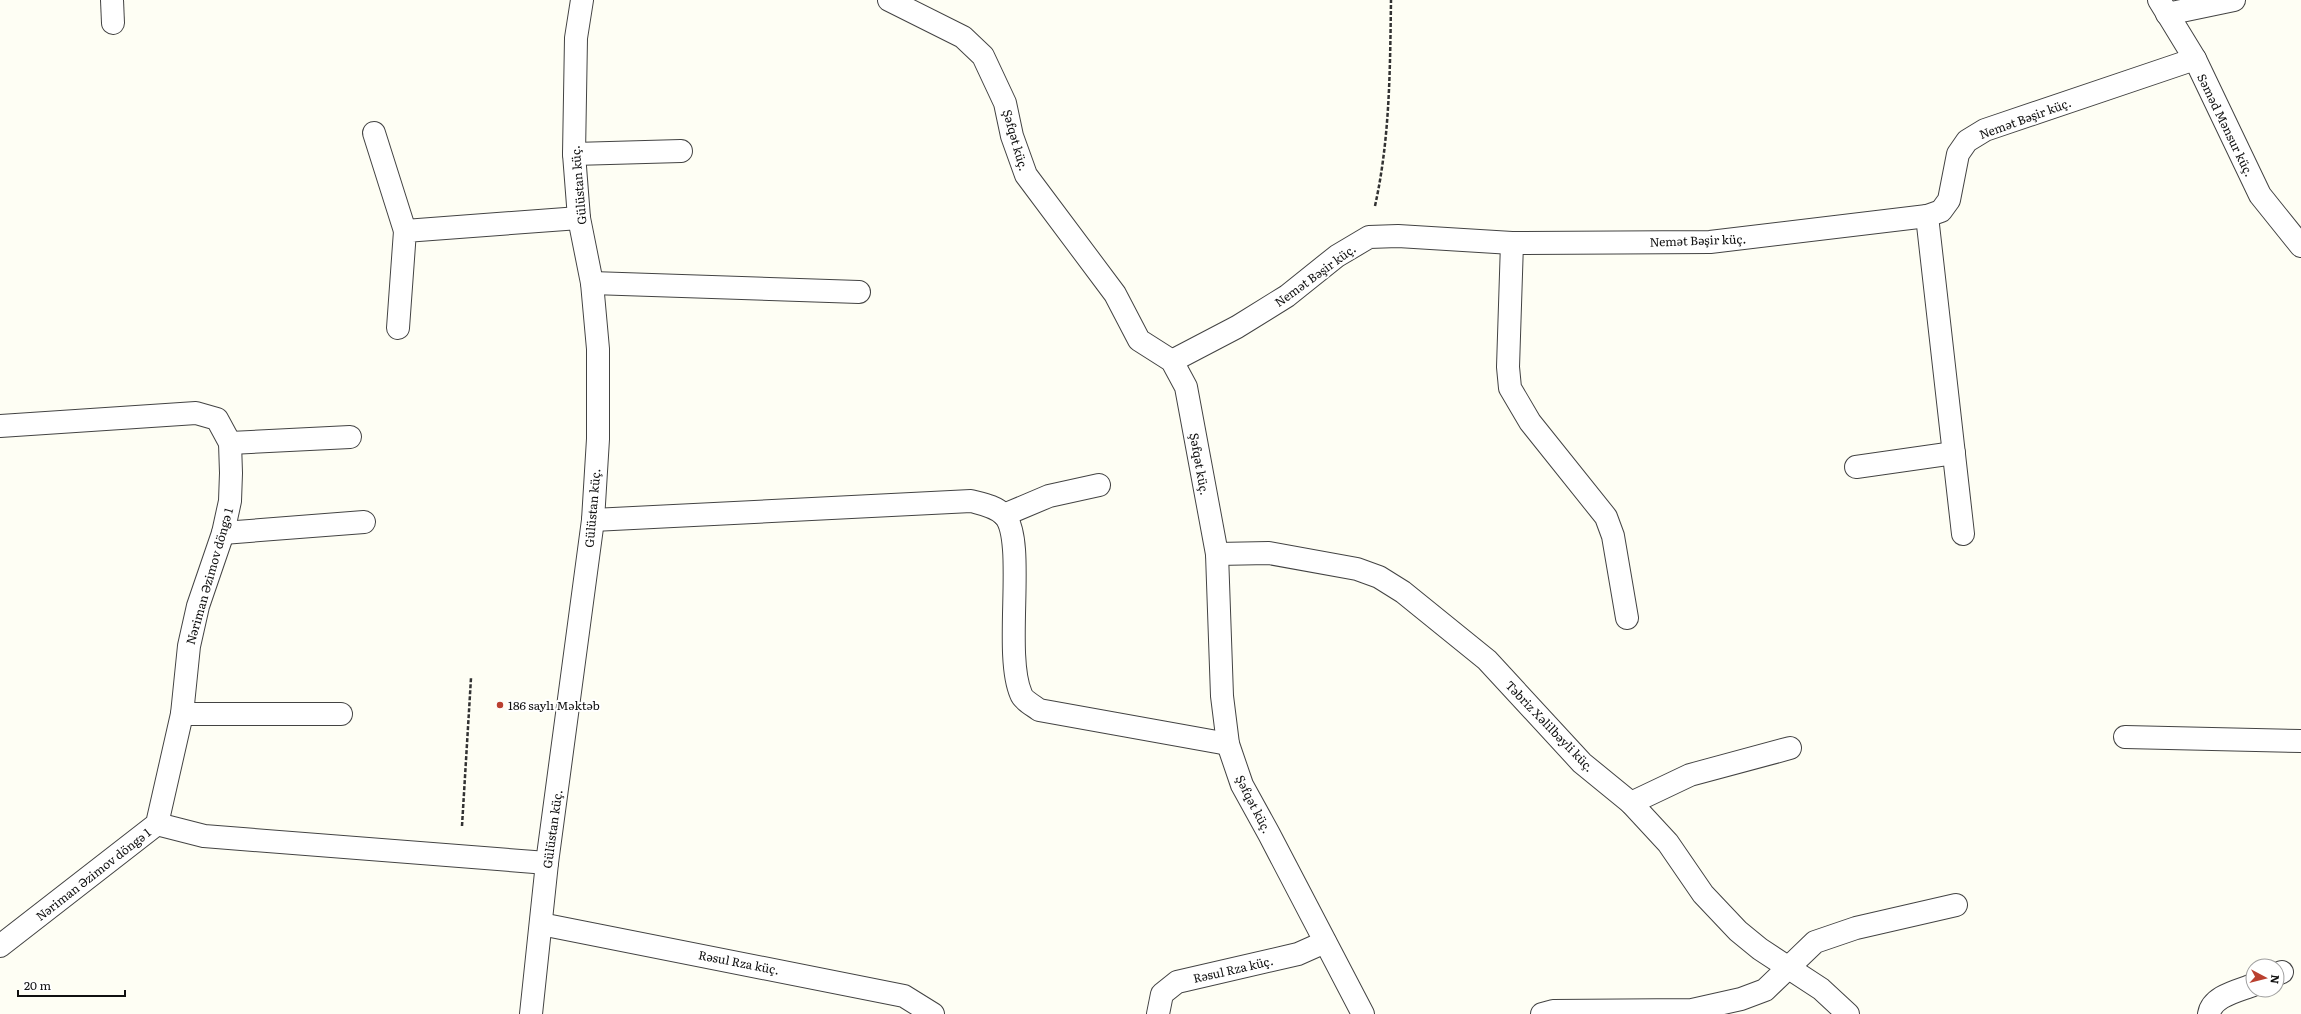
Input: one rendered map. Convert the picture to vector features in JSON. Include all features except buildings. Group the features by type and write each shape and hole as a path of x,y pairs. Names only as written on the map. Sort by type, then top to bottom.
{"street":[{"path":"112,0 113,23"},
{"name":"Gülüstan küç.","path":"531,1014 547,863 593,520 598,439 598,371 592,283 579,218 574,154 576,38 582,0"},
{"name":"Şəfqət küç.","path":"889,0 963,37 984,56 1005,103 1012,136 1026,175 1115,294 1139,340 1172,361 1186,387 1217,554 1222,696 1228,744 1242,785 1363,1014"},
{"path":"2163,7 2234,0"},
{"name":"Səməd Mənsur küç.","path":"2163,7 2195,59 2260,195 2301,246"},
{"name":"Nemət Bəşir küç.","path":"1172,361 1237,328 1287,296 1337,256 1369,237 1398,236 1512,243 1710,242 1927,216 1941,211 1949,200 1958,154 1967,141 1985,130 2195,59"},
{"path":"374,133 405,231 398,328"},
{"path":"574,154 681,151"},
{"path":"1927,216 1963,534"},
{"path":"405,231 579,218"},
{"path":"1512,243 1508,367 1510,388 1530,422 1606,517 1613,536 1627,618"},
{"path":"592,283 858,292"},
{"name":"Nəriman Əzimov döngə 1","path":"0,426 196,413 217,419 230,443 231,473 230,501 223,533 198,606 189,646 182,714 157,824 0,946"},
{"path":"230,443 350,437"},
{"path":"1856,467 1954,453"},
{"path":"1004,515 1049,496 1099,485"},
{"path":"593,520 970,501 989,506 1004,515 1014,539 1013,667 1021,696 1039,710 1228,744"},
{"path":"223,533 364,522"},
{"name":"Təbriz Xəlilbəyli küç.","path":"1217,554 1269,553 1357,569 1378,576 1403,592 1487,660 1582,763 1631,803 1668,843 1703,894 1738,931 1788,968 1821,989 1848,1014"},
{"path":"182,714 341,714"},
{"path":"2125,736 2301,741"},
{"path":"1631,803 1690,776 1790,748"},
{"path":"157,824 204,836 547,863"},
{"path":"1542,1014 1553,1011 1692,1010 1741,999 1765,990 1815,942 1856,928 1956,905"},
{"name":"Rəsul Rza küç.","path":"541,924 904,996 933,1014"},
{"name":"Rəsul Rza küç.","path":"1158,1014 1162,994 1177,982 1298,954 1325,942"},
{"path":"2209,1014 2210,1009 2223,997 2245,988"}],"path":[{"path":"1369,237 1384,166 1390,101 1391,0"},
{"path":"460,856 471,678"}],"place":[{"name":"186 saylı Məktəb","path":"500,705"}]}
